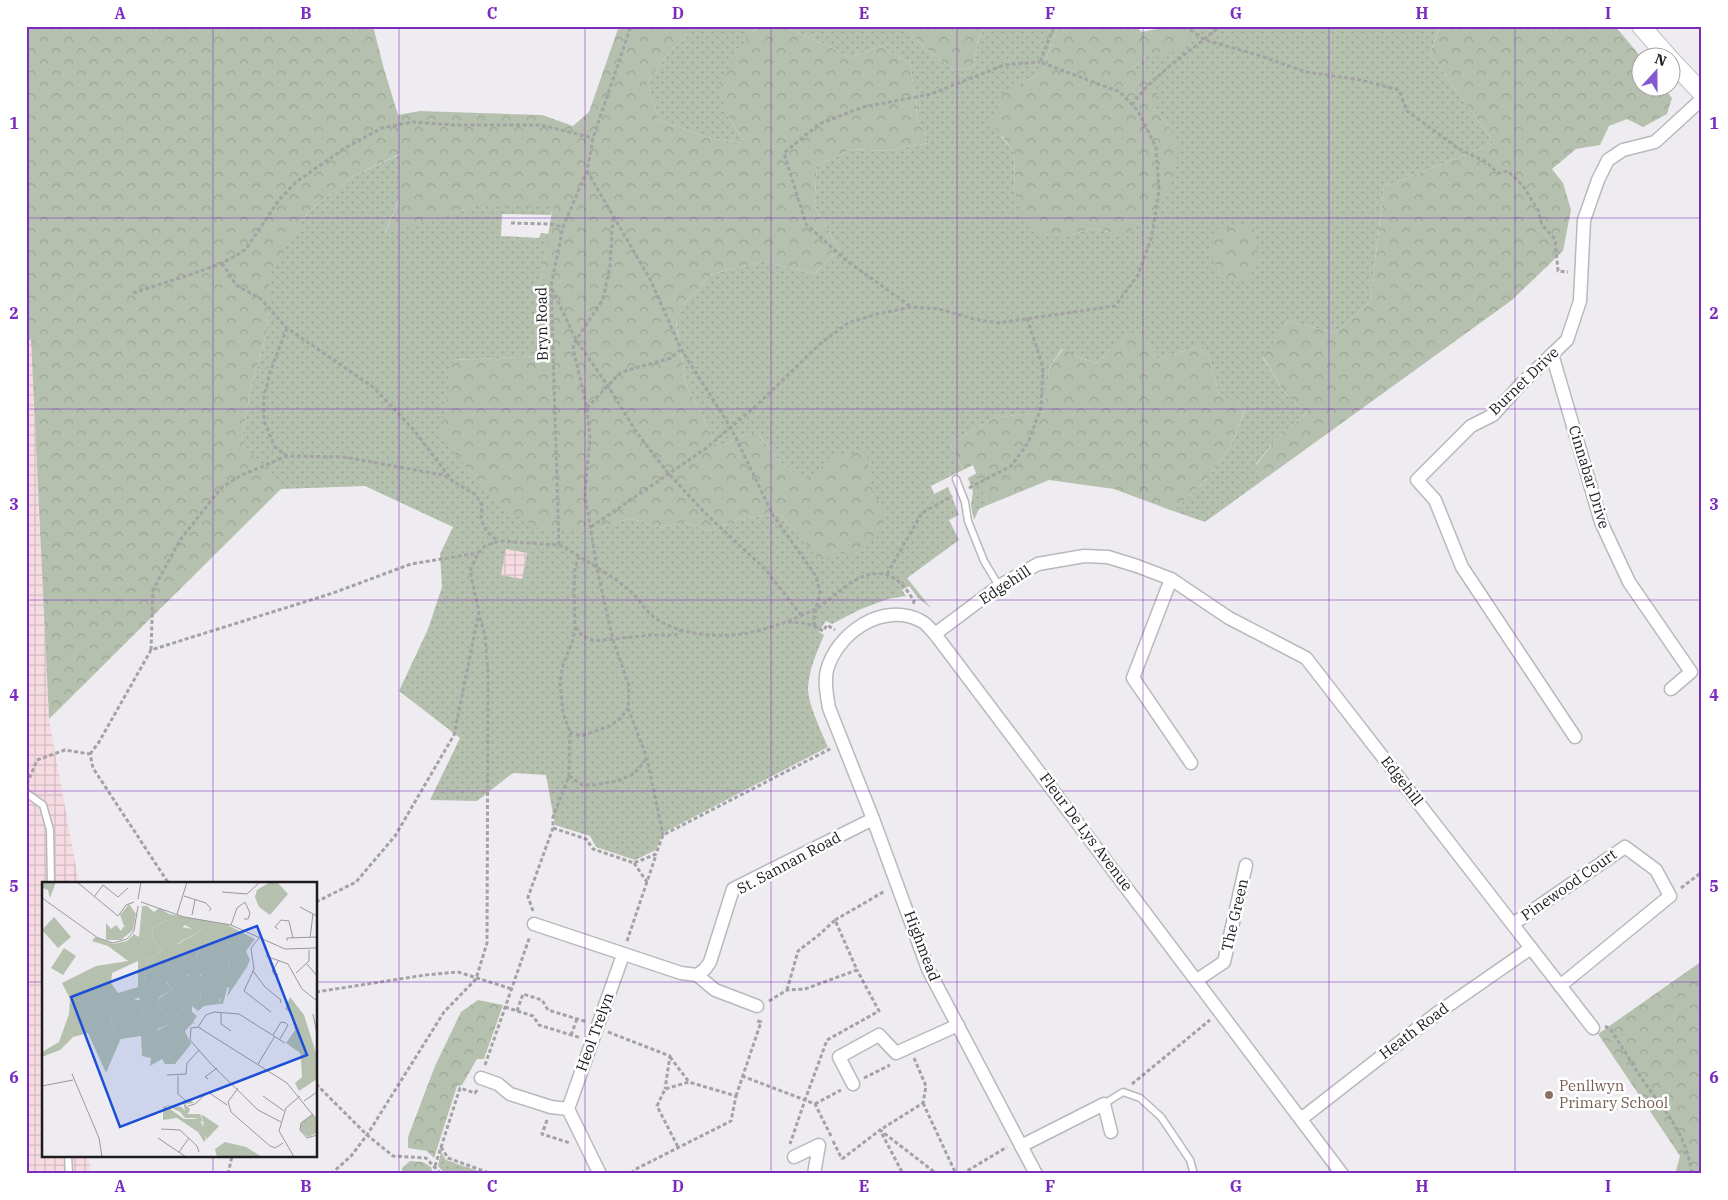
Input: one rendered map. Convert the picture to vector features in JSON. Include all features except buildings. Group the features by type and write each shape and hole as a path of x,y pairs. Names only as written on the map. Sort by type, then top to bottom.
{"main road":[{"path":"1641,26 1661,48"},
{"path":"1680,69 1702,93"}],"street":[{"name":"Burnet Drive","path":"1575,737 1462,567 1435,500 1416,480 1471,426 1493,415 1522,383 1567,340 1580,301 1584,220 1598,180 1608,160 1624,150 1655,142 1702,99"},
{"name":"Cinnabar Drive","path":"1552,354 1600,522 1629,582 1690,672 1671,689"},
{"name":"Edgehill","path":"935,634 999,586 1038,564 1084,556 1108,557 1171,579 1230,618 1306,658 1591,1026"},
{"path":"1171,579 1132,678 1191,763"},
{"name":"Fleur De Lys Avenue","path":"829,708 826,692 827,671 833,654 844,638 874,618 892,615 910,617 922,621 935,634 1342,1174"},
{"name":"Highmead","path":"829,708 874,819 928,969 1036,1174"},
{"name":"St. Sannan Road","path":"697,975 710,962 733,889 874,819"},
{"name":"Pinewood Court","path":"1513,924 1625,847 1656,870 1670,896"},
{"name":"The Green","path":"1197,980 1224,962 1246,865"},
{"path":"1560,986 1670,896"},
{"path":"533,924 623,955 681,973 697,975 715,990 762,1010"},
{"name":"Heath Road","path":"1301,1119 1436,1014 1531,948"},
{"name":"Heol Trelyn","path":"568,1109 593,1025 623,955"},
{"path":"853,1084 839,1057 879,1035 896,1052 958,1025"},
{"path":"481,1078 498,1084 510,1094 551,1107 568,1109 600,1174"},
{"path":"1019,1143 1104,1104 1111,1132"},
{"path":"794,1157 819,1145 814,1174"}],"lane":[{"path":"956,479 965,502 968,521 980,553 999,586"},
{"path":"26,793 43,805 50,830 51,882"},
{"path":"1104,1104 1123,1092 1140,1098 1160,1117 1190,1160 1194,1174"},
{"path":"68,1158 69,1174"}],"path":[{"name":"Bryn Road","path":"559,545 551,286 563,228 587,171 593,138 631,26"},
{"path":"635,26 664,28 676,26"},
{"path":"1040,62 1054,26"},
{"path":"1185,26 1205,40 1258,55 1306,72 1361,80 1399,90 1407,111 1460,149 1486,162 1498,173 1508,171 1523,186 1538,210 1542,225 1555,239 1558,271"},
{"path":"1132,105 1139,95 1162,73 1220,26"},
{"path":"591,526 705,449 757,405 820,342 848,324 877,314 911,307 938,309 974,319 998,323 1115,306 1138,275 1152,236 1159,190 1156,147 1138,111 1120,92 1040,62 1004,65 931,94 863,107 819,124 784,153 806,224 847,261 911,307"},
{"path":"133,293 222,263 246,249 279,200 296,182 345,148 382,128 412,122 454,125 541,125 593,138"},
{"path":"587,171 650,280 681,349 731,428 773,515 816,576 820,592 814,618 815,626"},
{"path":"613,218 610,266 602,299 573,348 587,408 590,437 585,494 597,569 613,640 629,686 628,708 647,758 663,835 623,955"},
{"path":"511,223 550,224 563,228"},
{"path":"222,263 236,285 261,299 287,328 373,387 413,429 453,481"},
{"path":"551,286 576,340 608,386 637,433 668,474 704,512 766,570 801,615"},
{"path":"887,574 922,513 1010,466 1028,443 1041,408 1043,367 1027,318"},
{"path":"287,328 270,372 264,397 264,421 275,447 287,456"},
{"path":"587,408 621,372 671,358 681,349"},
{"path":"168,882 93,768 90,754 151,650 154,590 180,540 222,487 242,475 287,456 344,457 443,475 476,495 482,505 482,519 487,532 499,541"},
{"path":"331,1174 351,1156 367,1135 444,1012 476,979 487,943 488,674 486,636 470,571 478,553 486,546 499,541 559,545 630,591 650,614 666,624 681,630 708,634 743,634 788,622 816,609 852,582 870,574 887,574 898,580 906,588 914,601 910,617"},
{"path":"151,650 333,593 411,564 478,553"},
{"path":"486,1063 533,924 528,897 553,828 553,817 568,776 570,732 563,713 560,683 563,665 576,627 574,590 575,567 579,557"},
{"path":"318,901 356,882 395,836 454,736 479,612"},
{"path":"788,622 802,622 823,631 827,625 836,631"},
{"path":"576,627 582,636 595,641 650,635 676,635 681,630"},
{"path":"570,732 581,736 610,726 628,708"},
{"path":"663,835 833,748"},
{"path":"26,786 37,760 64,750 90,754"},
{"path":"568,776 582,785 616,781 634,774 647,758"},
{"path":"553,828 586,839 593,849 634,863 647,882"},
{"path":"634,863 656,854"},
{"path":"1670,896 1702,872"},
{"path":"787,990 798,951 835,920 898,884"},
{"path":"794,1157 790,1144 827,1040 879,1011 857,970 835,920"},
{"path":"632,1174 634,1170 731,1122 742,1076 761,1022 762,1010 770,1000 787,990 805,990 857,970"},
{"path":"318,992 458,972 512,989"},
{"path":"517,1011 523,994 542,1000 548,1010 577,1018 670,1056 690,1082"},
{"path":"505,1007 533,1016 539,1025 584,1039"},
{"path":"1122,1093 1157,1062 1220,1012"},
{"path":"571,1035 577,1018"},
{"path":"753,1020 761,1022"},
{"path":"1591,1026 1599,1021 1611,1030 1679,1130 1689,1156 1692,1174"},
{"path":"912,1054 926,1086 923,1103 956,1174"},
{"path":"670,1056 665,1089 657,1106 678,1147"},
{"path":"815,1104 895,1063"},
{"path":"742,1076 815,1104 842,1159 880,1130 923,1103"},
{"path":"665,1089 690,1082 736,1096"},
{"path":"318,1086 367,1135 393,1156 426,1158 441,1174"},
{"path":"434,1166 460,1088 475,1093"},
{"path":"548,1115 542,1134 579,1146"},
{"path":"880,1130 903,1174"},
{"path":"880,1130 937,1174"},
{"path":"962,1174 1019,1143"},
{"path":"441,1147 448,1158 492,1174"},
{"path":"228,1174 232,1158"}],"shaded area":[{"path":"26,339 31,340 49,719 79,882 42,882 42,1158 89,1158 90,1174 26,1174"},
{"path":"506,549 527,553 522,579 501,575"}],"green space":[{"path":"26,26 373,26 398,115 420,111 542,115 573,126 589,112 619,26 692,26 691,33 672,49 647,83 659,120 713,139 745,143 727,115 718,85 751,32 764,26 783,26 850,58 880,46 910,63 918,120 929,143 884,151 852,149 817,166 814,206 839,249 814,274 763,261 712,274 684,303 676,322 686,384 718,448 742,436 757,432 778,460 803,481 835,457 866,451 873,496 889,511 880,532 858,554 839,550 821,562 780,514 739,519 710,531 683,522 662,528 630,518 601,528 542,530 499,506 441,437 453,360 545,356 540,283 553,206 475,206 385,234 400,196 400,154 353,176 308,212 270,273 267,332 251,387 241,442 283,487 49,719 31,340 26,339"},
{"path":"692,26 764,26 751,32 727,115 745,143 713,139 659,120 647,83 672,49 691,33"},
{"path":"783,26 904,26 925,48 954,70 973,68 978,40 985,26 1059,26 1045,61 1042,74 1020,83 1001,136 1014,152 1015,194 1073,234 1094,228 1113,233 1169,127 1154,108 1134,67 1148,54 1199,32 1196,26 1436,26 1439,28 1430,54 1494,143 1384,187 1370,302 1336,333 1288,321 1263,358 1284,392 1306,414 1277,438 1256,464 1263,480 1205,522 1173,511 1207,479 1231,446 1245,410 1219,395 1209,356 1197,347 1157,359 1148,342 1110,349 1098,363 1080,358 1062,349 1049,368 1046,411 993,418 950,444 963,470 931,486 934,494 948,487 959,515 949,520 959,540 907,578 931,608 918,598 909,586 902,590 906,596 888,599 861,609 832,624 826,621 819,632 824,635 812,667 808,688 812,709 828,747 663,833 656,850 635,860 596,847 590,836 555,825 546,775 513,773 477,801 430,800 460,738 399,691 428,629 442,587 440,554 453,527 365,486 281,489 241,442 251,387 267,332 269,273 308,212 353,176 401,154 400,196 385,233 475,206 553,206 551,215 502,214 501,236 539,238 541,233 549,234 540,283 545,356 453,360 601,528 630,518 662,528 683,522 710,531 739,519 780,514 821,561 873,496 868,475 803,481 778,460 757,432 742,436 718,448 686,384 676,321 684,303 712,274 763,261 814,274 839,249 814,206 817,166 852,149 884,151 929,143 918,120 910,63 880,46 850,58","holes":["506,549 527,553 522,579 501,575"]},
{"path":"904,26 985,26 978,40 973,68 954,70 925,48"},
{"path":"1059,26 1135,26 1142,32 1171,26 1196,26 1199,32 1164,59 1148,54 1134,67 1148,75 1158,91 1154,108 1173,132 1178,148 1174,172 1158,212 1142,215 1128,233 1113,233 1094,228 1073,234 1041,235 1023,217 1015,194 1014,152 991,122 998,97 1020,83 1042,74 1045,61"},
{"path":"1436,26 1615,26 1633,48 1630,48 1630,98 1672,98 1667,114 1643,127 1627,119 1609,126 1600,145 1576,149 1552,169 1563,183 1571,210 1563,251 1512,300 1263,480 1256,465 1277,438 1306,414 1284,392 1263,357 1288,321 1336,333 1370,302 1384,187 1494,143 1430,54 1439,29"},
{"path":"1242,224 1254,230 1257,241 1258,261 1248,280 1235,283 1218,271 1210,250 1216,233"},
{"path":"1131,332 1148,342 1157,359 1197,347 1209,356 1219,395 1245,409 1231,446 1207,479 1173,511 1114,489 1049,480 988,505 973,465 963,470 950,444 993,418 1045,411 1049,368 1063,349 1080,358 1098,363 1110,349"},
{"path":"977,473 988,505 979,509 974,520 971,505 973,492 968,478"},
{"path":"1702,961 1702,1174 1675,1174 1680,1156 1598,1034"},
{"path":"478,1000 503,1005 484,1059 477,1059 462,1085 457,1086 434,1158 427,1151 408,1148 408,1137 435,1066 461,1012"},
{"path":"441,1152 446,1160 487,1174 445,1174 438,1166"},
{"path":"410,1161 423,1162 431,1167 433,1174 402,1174 402,1168"}],"place":[{"name":"Penllwyn Primary School","path":"1549,1095"}]}
